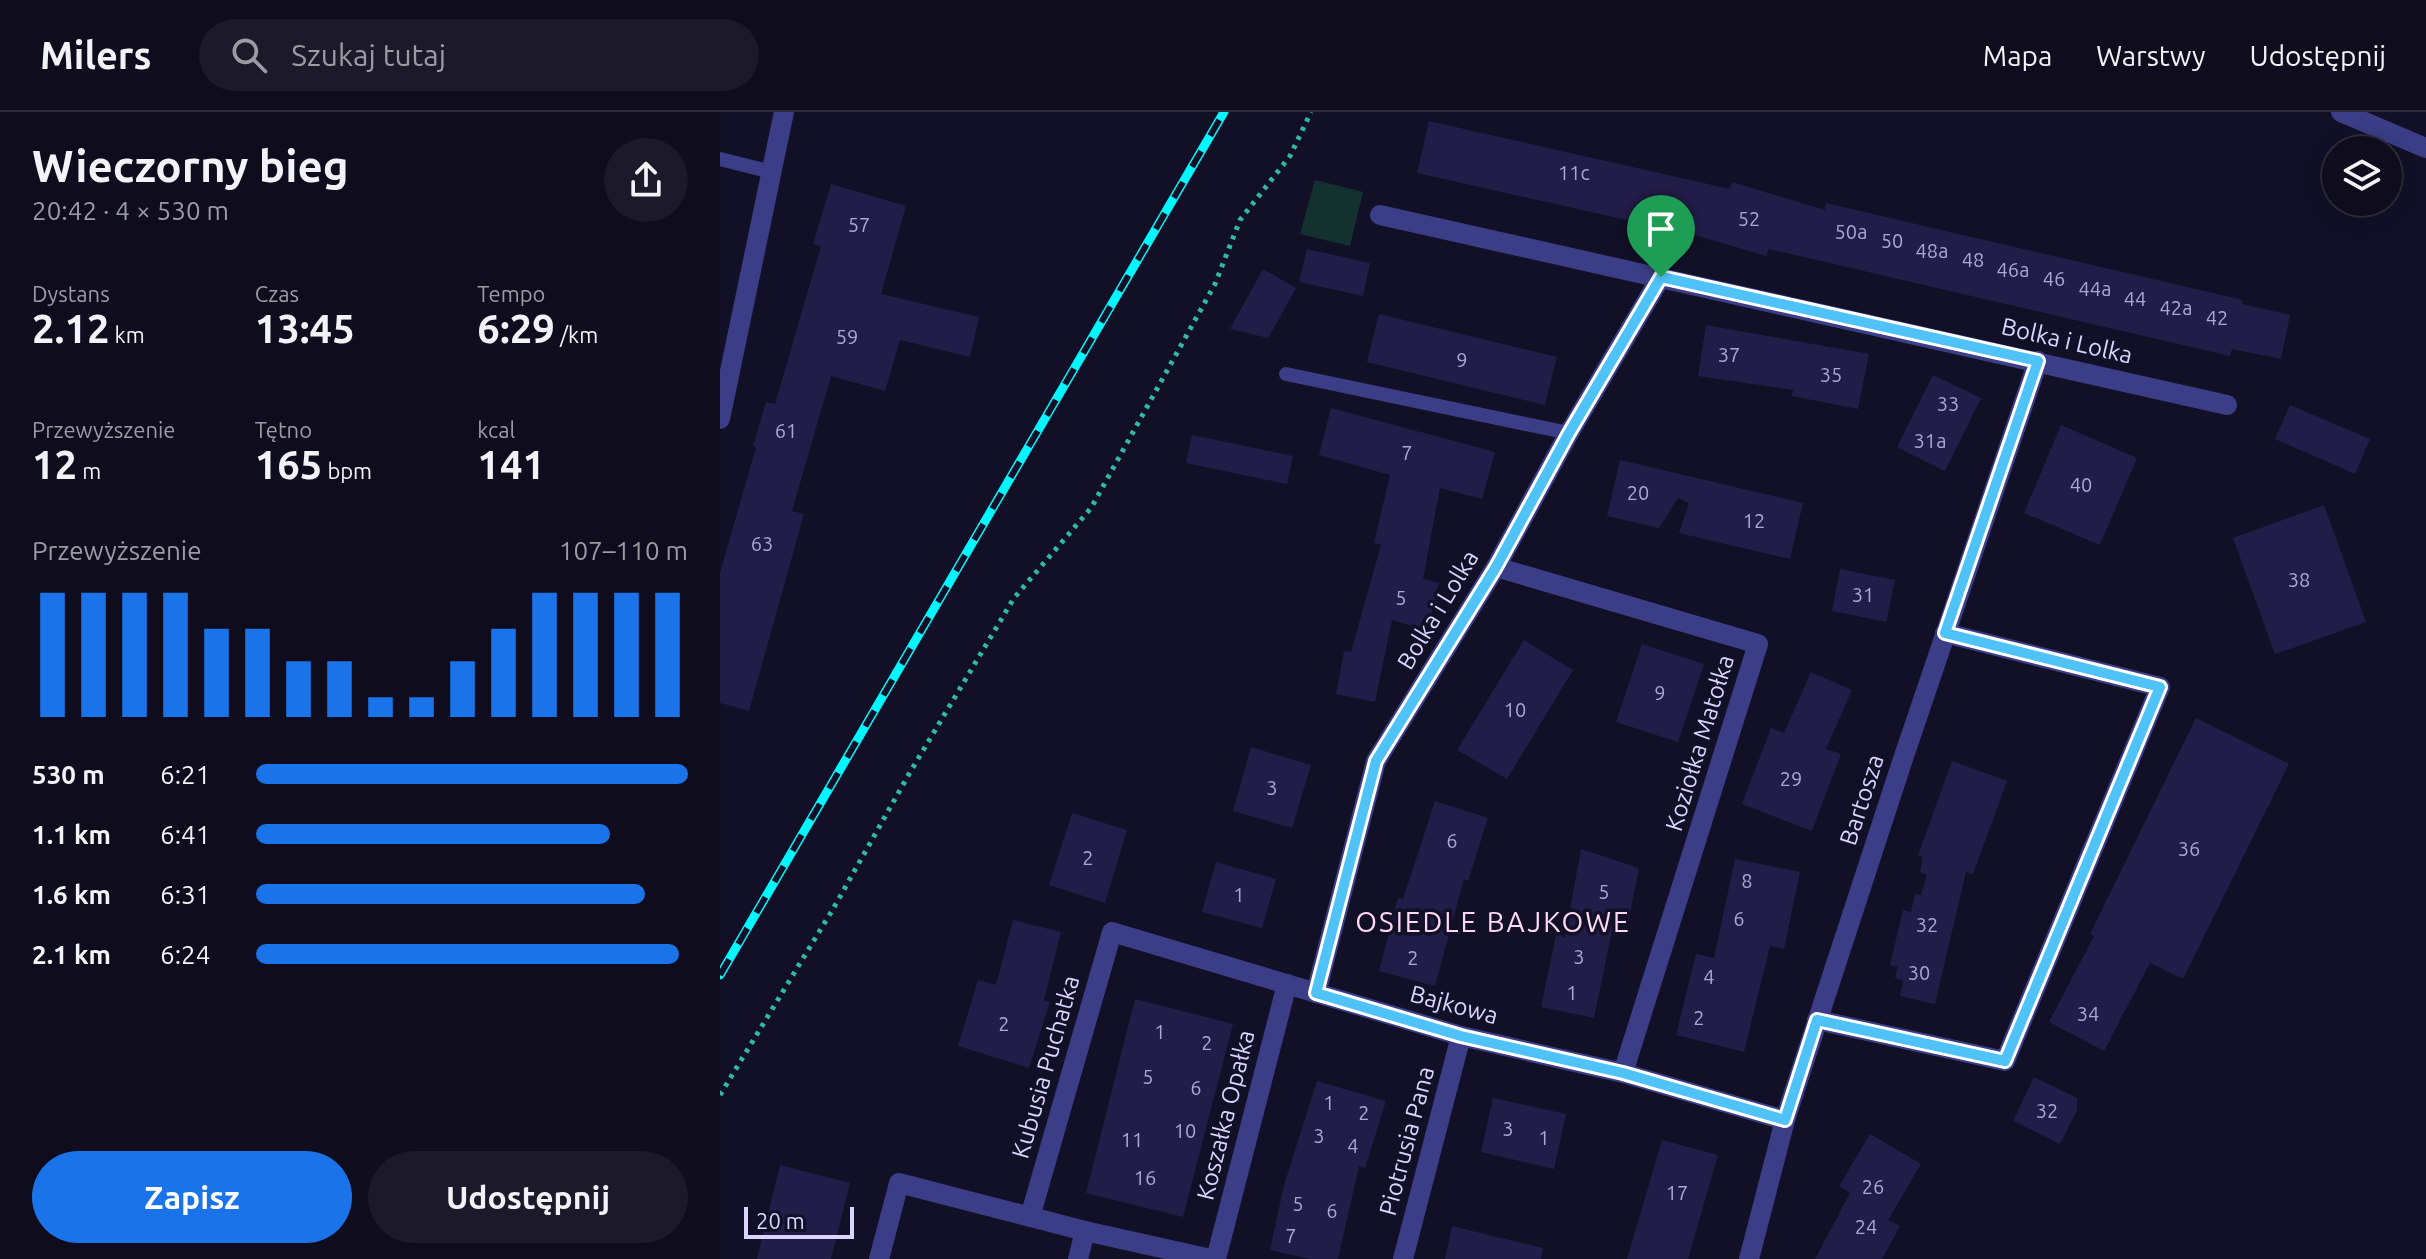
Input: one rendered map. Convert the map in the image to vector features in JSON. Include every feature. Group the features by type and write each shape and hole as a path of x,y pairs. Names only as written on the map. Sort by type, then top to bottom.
{"street":[{"path":"720,419 784,112"},
{"path":"2341,112 2426,148"},
{"name":"Bolka i Lolka","path":"1380,215 2227,405"},
{"name":"Bolka i Lolka","path":"1316,993 1376,761 1496,567 1569,433 1661,277"},
{"name":"Bartosza","path":"1749,1259 1785,1120 1817,1020 2038,361"},
{"name":"Koziołka Matołka","path":"1496,567 1758,644 1623,1073"},
{"path":"1817,1020 2005,1061 2160,687 1945,633"},
{"name":"Bajkowa","path":"1112,932 1461,1036 1623,1073 1785,1120"},
{"name":"Kubusia Puchatka","path":"1030,1217 1112,932"},
{"name":"Koszałka Opałka","path":"879,1259 899,1183 1085,1231 1213,1259 1287,984"},
{"name":"Piotrusia Pana","path":"1403,1259 1461,1036"},
{"path":"1078,1259 1085,1231"}],"lane":[{"path":"720,159 772,172"},
{"path":"1286,374 1569,433"}],"path":[{"path":"720,1095 811,946 1014,598 1091,508 1215,284 1240,220 1290,156 1311,112"}],"green space":[{"path":"1315,180 1363,192 1350,246 1300,234"}],"building":[{"path":"1429,121 1730,189 1732,182 1825,210 1826,203 2243,300 2242,304 2290,315 2281,359 2232,349 2230,356 1769,249 1766,256 1668,227 1417,173"},
{"path":"831,184 906,206 881,294 979,317 970,357 900,340 885,391 831,376 792,511 804,514 749,711 720,703 720,573 766,402 775,404 821,246 813,244"},
{"path":"1307,249 1370,263 1363,296 1299,282"},
{"path":"1263,269 1296,288 1268,338 1230,329"},
{"path":"1379,314 1557,357 1545,405 1367,362"},
{"path":"1706,325 1869,354 1858,409 1792,396 1793,390 1698,376"},
{"path":"1933,375 1981,398 1945,471 1897,447"},
{"path":"2290,405 2370,439 2355,474 2275,439"},
{"path":"1331,408 1495,452 1482,499 1440,488 1423,579 1439,583 1427,630 1392,620 1375,702 1336,694 1344,651 1351,652 1381,545 1374,543 1390,475 1319,455"},
{"path":"2061,425 2137,458 2100,545 2024,513"},
{"path":"1192,435 1293,456 1287,484 1186,463"},
{"path":"1620,460 1803,503 1790,559 1679,533 1689,503 1678,498 1659,528 1607,516"},
{"path":"2324,505 2366,622 2275,654 2233,538"},
{"path":"1840,569 1895,580 1886,622 1832,611"},
{"path":"1524,640 1573,670 1507,779 1457,750"},
{"path":"1642,644 1704,664 1678,742 1616,722"},
{"path":"1811,672 1852,690 1826,749 1841,754 1812,831 1742,804 1771,728 1784,733"},
{"path":"2196,718 2289,764 2183,979 2150,963 2104,1051 2049,1022 2094,936 2090,934"},
{"path":"1251,747 1311,765 1292,828 1233,811"},
{"path":"1952,761 2007,781 1973,874 1966,872 1935,1004 1900,996 1903,981 1895,978 1898,967 1890,965 1903,910 1911,912 1915,894 1921,895 1927,875 1920,872 1923,857 1918,855"},
{"path":"1435,801 1488,818 1468,881 1464,879 1435,986 1379,971 1398,898 1403,899"},
{"path":"1072,813 1127,830 1105,903 1049,885"},
{"path":"1581,849 1639,868 1629,919 1615,916 1594,1018 1541,1007 1556,935 1565,937"},
{"path":"1735,859 1800,872 1784,949 1770,946 1744,1052 1676,1035 1696,954 1714,958"},
{"path":"1216,862 1276,879 1262,928 1202,912"},
{"path":"1013,920 1061,932 1044,1000 1050,1002 1029,1068 958,1046 978,980 996,985"},
{"path":"1135,999 1233,1024 1183,1217 1086,1193"},
{"path":"2034,1077 2077,1098 2077,1110 2060,1144 2013,1121"},
{"path":"1317,1081 1386,1101 1365,1168 1359,1166 1338,1259 1310,1259 1270,1250 1284,1185"},
{"path":"1493,1098 1566,1114 1554,1169 1481,1152"},
{"path":"1870,1134 1921,1164 1888,1220 1900,1226 1882,1259 1815,1259 1850,1193 1839,1186"},
{"path":"1662,1140 1718,1155 1688,1259 1627,1259"},
{"path":"780,1165 850,1183 831,1259 757,1259"},
{"path":"1452,1226 1543,1248 1541,1259 1445,1259"}],"railway":[{"path":"720,975 1224,112"}],"district":[{"name":"OSIEDLE BAJKOWE","path":"1493,922"}],"route":[{"path":"1661,277 2038,361 1945,633 2160,687 2005,1061 1817,1020 1785,1120 1623,1073 1461,1036 1316,993 1376,761 1496,567 1569,433 1661,277"}]}
